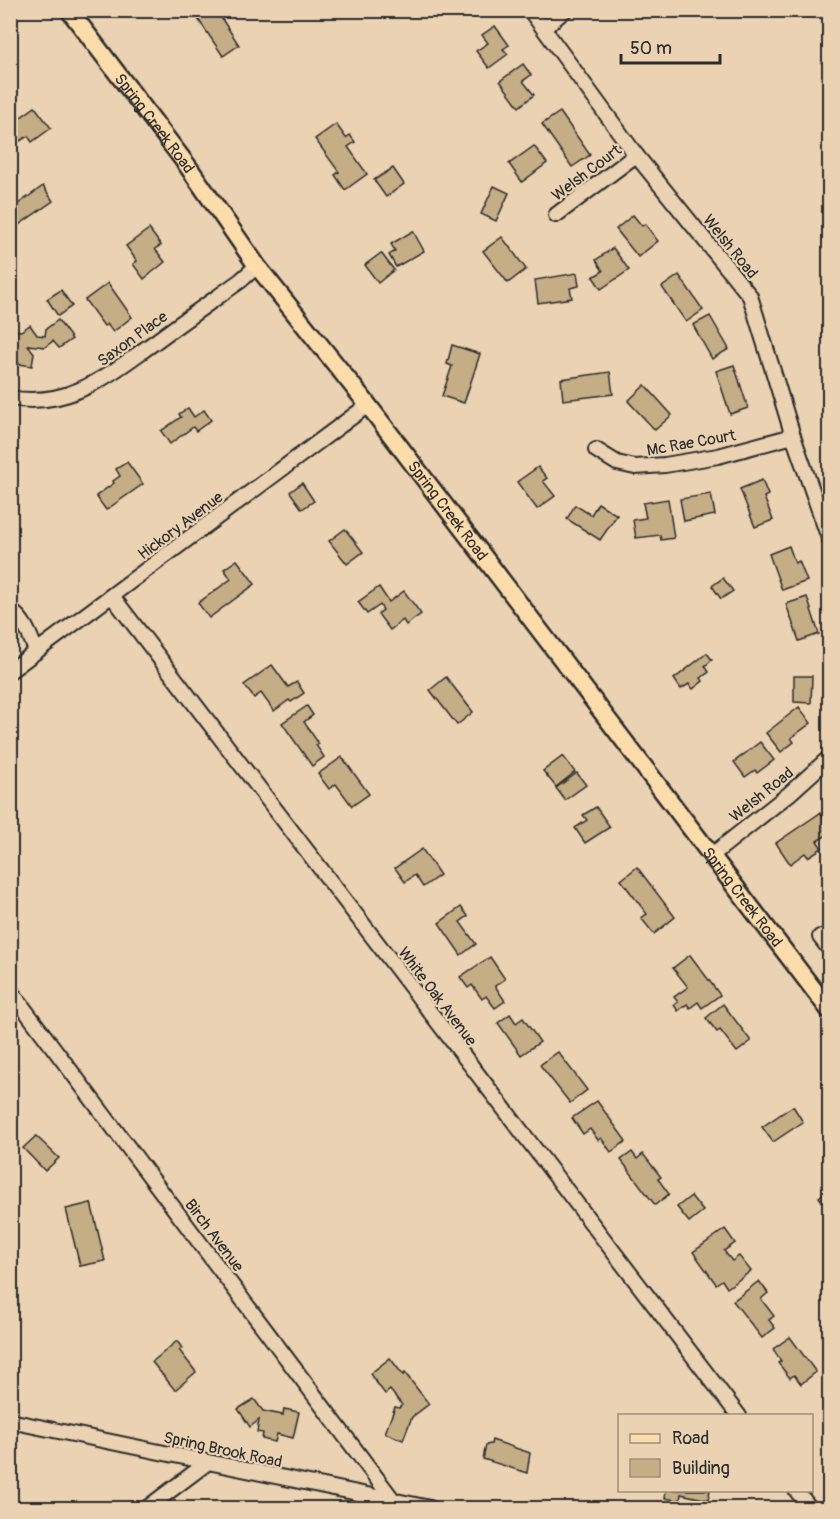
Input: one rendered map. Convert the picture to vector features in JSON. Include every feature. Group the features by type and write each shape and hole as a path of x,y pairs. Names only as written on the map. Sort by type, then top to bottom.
{"main road":[{"name":"Spring Creek Road","path":"69,10 188,165 257,266 369,405 830,1011"}],"street":[{"name":"Welsh Road","path":"530,10 636,155 750,296 793,436 830,541"},
{"path":"544,28 565,10"},
{"name":"Welsh Court","path":"556,215 636,155"},
{"name":"Saxon Place","path":"10,398 39,401 60,397 98,382 257,266"},
{"name":"Hickory Avenue","path":"10,670 369,405"},
{"name":"Mc Rae Court","path":"596,450 617,463 634,468 718,456 793,436"},
{"name":"White Oak Avenue","path":"112,596 736,1414"},
{"path":"10,610 26,627 36,651"},
{"name":"Welsh Road","path":"712,855 789,794 830,757"},
{"path":"820,937 830,950"},
{"name":"Birch Avenue","path":"10,990 393,1500"},
{"name":"Spring Brook Road","path":"10,1422 430,1509"},
{"path":"147,1509 207,1463"},
{"path":"797,1492 810,1509"}],"building":[{"path":"192,10 216,10 239,45 223,56"},
{"path":"495,26 509,45 503,49 508,54 489,68 476,51 488,43 482,35"},
{"path":"523,64 531,75 523,81 534,95 519,107 500,81"},
{"path":"35,107 51,128 32,142 28,136 20,141 10,125"},
{"path":"560,112 590,155 572,167 542,124"},
{"path":"336,124 346,138 350,135 355,142 348,147 367,174 345,190 335,175 339,172 315,139"},
{"path":"534,146 547,163 522,182 509,164"},
{"path":"393,168 404,184 386,197 374,180"},
{"path":"43,186 53,201 10,231 10,210"},
{"path":"494,186 509,193 496,221 481,214"},
{"path":"633,215 642,226 645,224 658,241 638,257 616,229"},
{"path":"149,229 161,245 155,249 165,262 144,279 133,264 137,261 126,246"},
{"path":"413,231 424,251 396,267 389,255 395,251 391,244"},
{"path":"502,237 526,269 508,283 483,251"},
{"path":"613,248 629,270 601,289 593,277 603,271 596,260"},
{"path":"381,253 394,270 378,283 365,265"},
{"path":"577,273 579,286 570,288 572,298 538,303 535,280"},
{"path":"679,275 703,310 686,322 662,287"},
{"path":"108,283 132,317 113,332 107,324 104,326 85,300"},
{"path":"61,290 72,306 58,316 47,299"},
{"path":"710,316 729,349 712,359 693,325"},
{"path":"58,320 72,339 59,348 53,341 45,347 28,345 34,353 32,366 19,364 16,359 10,358 10,332 21,331 30,325 37,335 45,336 46,329"},
{"path":"452,345 480,354 464,403 442,396 452,366 447,364"},
{"path":"734,365 748,408 730,414 716,371"},
{"path":"610,372 613,394 563,400 561,379"},
{"path":"645,385 672,415 655,430 628,401"},
{"path":"188,408 194,417 204,410 211,420 196,431 193,427 170,444 161,431 181,417 179,414"},
{"path":"127,462 143,484 106,510 96,496 114,483 113,481 120,476 116,469"},
{"path":"538,467 547,478 543,481 555,496 537,509 517,482"},
{"path":"762,480 768,495 764,497 773,520 755,527 740,489"},
{"path":"302,483 314,501 302,509 290,492"},
{"path":"711,494 715,515 684,521 680,499"},
{"path":"668,499 674,538 661,540 660,535 636,538 633,520 646,518 643,503"},
{"path":"598,503 617,515 600,540 567,519 575,505 591,515"},
{"path":"345,529 363,552 347,564 329,541"},
{"path":"789,546 795,563 799,561 807,581 782,590 769,554"},
{"path":"237,560 255,584 209,618 198,603 231,579 224,569"},
{"path":"723,578 733,591 721,599 712,586"},
{"path":"379,587 389,602 404,591 421,614 406,625 403,620 390,630 378,614 383,610 380,605 367,614 358,602"},
{"path":"807,597 819,634 799,641 786,604"},
{"path":"707,653 712,660 705,666 709,672 701,678 703,681 693,689 689,684 681,689 674,679"},
{"path":"272,665 288,687 297,682 304,693 274,711 261,693 254,698 244,685"},
{"path":"794,676 812,676 811,703 794,702"},
{"path":"446,677 473,712 457,725 430,690"},
{"path":"307,706 313,715 304,722 319,744 316,745 324,757 312,766 282,723"},
{"path":"799,707 811,723 791,738 794,742 781,752 766,733"},
{"path":"760,742 774,760 757,773 755,770 745,777 734,762"},
{"path":"563,756 575,772 556,787 543,771"},
{"path":"342,757 369,794 352,806 336,784 329,789 318,774"},
{"path":"577,773 586,785 565,800 556,788"},
{"path":"596,807 610,827 585,843 575,828 587,820 583,815"},
{"path":"820,813 830,827 830,833 817,841 822,848 808,857 805,853 790,864 776,843"},
{"path":"422,849 440,875 423,887 415,875 405,882 395,868"},
{"path":"637,867 675,917 654,934 641,918 647,914 621,880"},
{"path":"461,907 468,916 460,922 476,944 461,955 439,923"},
{"path":"690,955 720,995 702,1008 698,1002 690,1008 687,1004 678,1011 674,1005 678,1002 674,997 688,987 673,968"},
{"path":"490,957 505,979 495,986 505,1001 495,1008 486,996 482,999 472,985 468,988 460,977"},
{"path":"723,1004 751,1041 737,1052 720,1030 717,1032 706,1018"},
{"path":"510,1014 516,1023 523,1018 540,1042 521,1055 498,1023"},
{"path":"558,1052 587,1090 570,1103 540,1065"},
{"path":"597,1101 626,1141 611,1152 601,1138 598,1140 590,1129 583,1134 572,1118"},
{"path":"793,1106 803,1122 773,1142 762,1127"},
{"path":"36,1136 59,1158 45,1171 23,1148"},
{"path":"632,1152 637,1159 643,1154 661,1177 658,1179 669,1194 655,1205 621,1160"},
{"path":"825,1192 830,1201 825,1205 819,1197"},
{"path":"691,1196 703,1211 689,1222 677,1207"},
{"path":"91,1203 105,1261 80,1266 66,1209"},
{"path":"725,1229 735,1243 724,1251 732,1261 739,1256 751,1271 727,1288 722,1280 716,1284 693,1252"},
{"path":"759,1281 768,1293 761,1299 774,1316 769,1320 775,1328 762,1338 733,1301"},
{"path":"790,1337 816,1372 801,1384 794,1375 790,1378 778,1363 781,1361 773,1349"},
{"path":"177,1341 182,1348 179,1350 196,1372 175,1390 152,1362"},
{"path":"390,1358 429,1404 412,1417 403,1440 385,1433 395,1407 399,1408 402,1405 390,1390 385,1394 370,1374"},
{"path":"254,1399 263,1411 283,1415 284,1409 299,1412 293,1438 277,1434 275,1442 262,1439 263,1433 257,1432 259,1420 250,1427 238,1409"},
{"path":"492,1440 530,1453 527,1473 483,1459 486,1445 491,1444"},
{"path":"666,1492 710,1492 708,1500 681,1494 680,1501 665,1498"}]}
